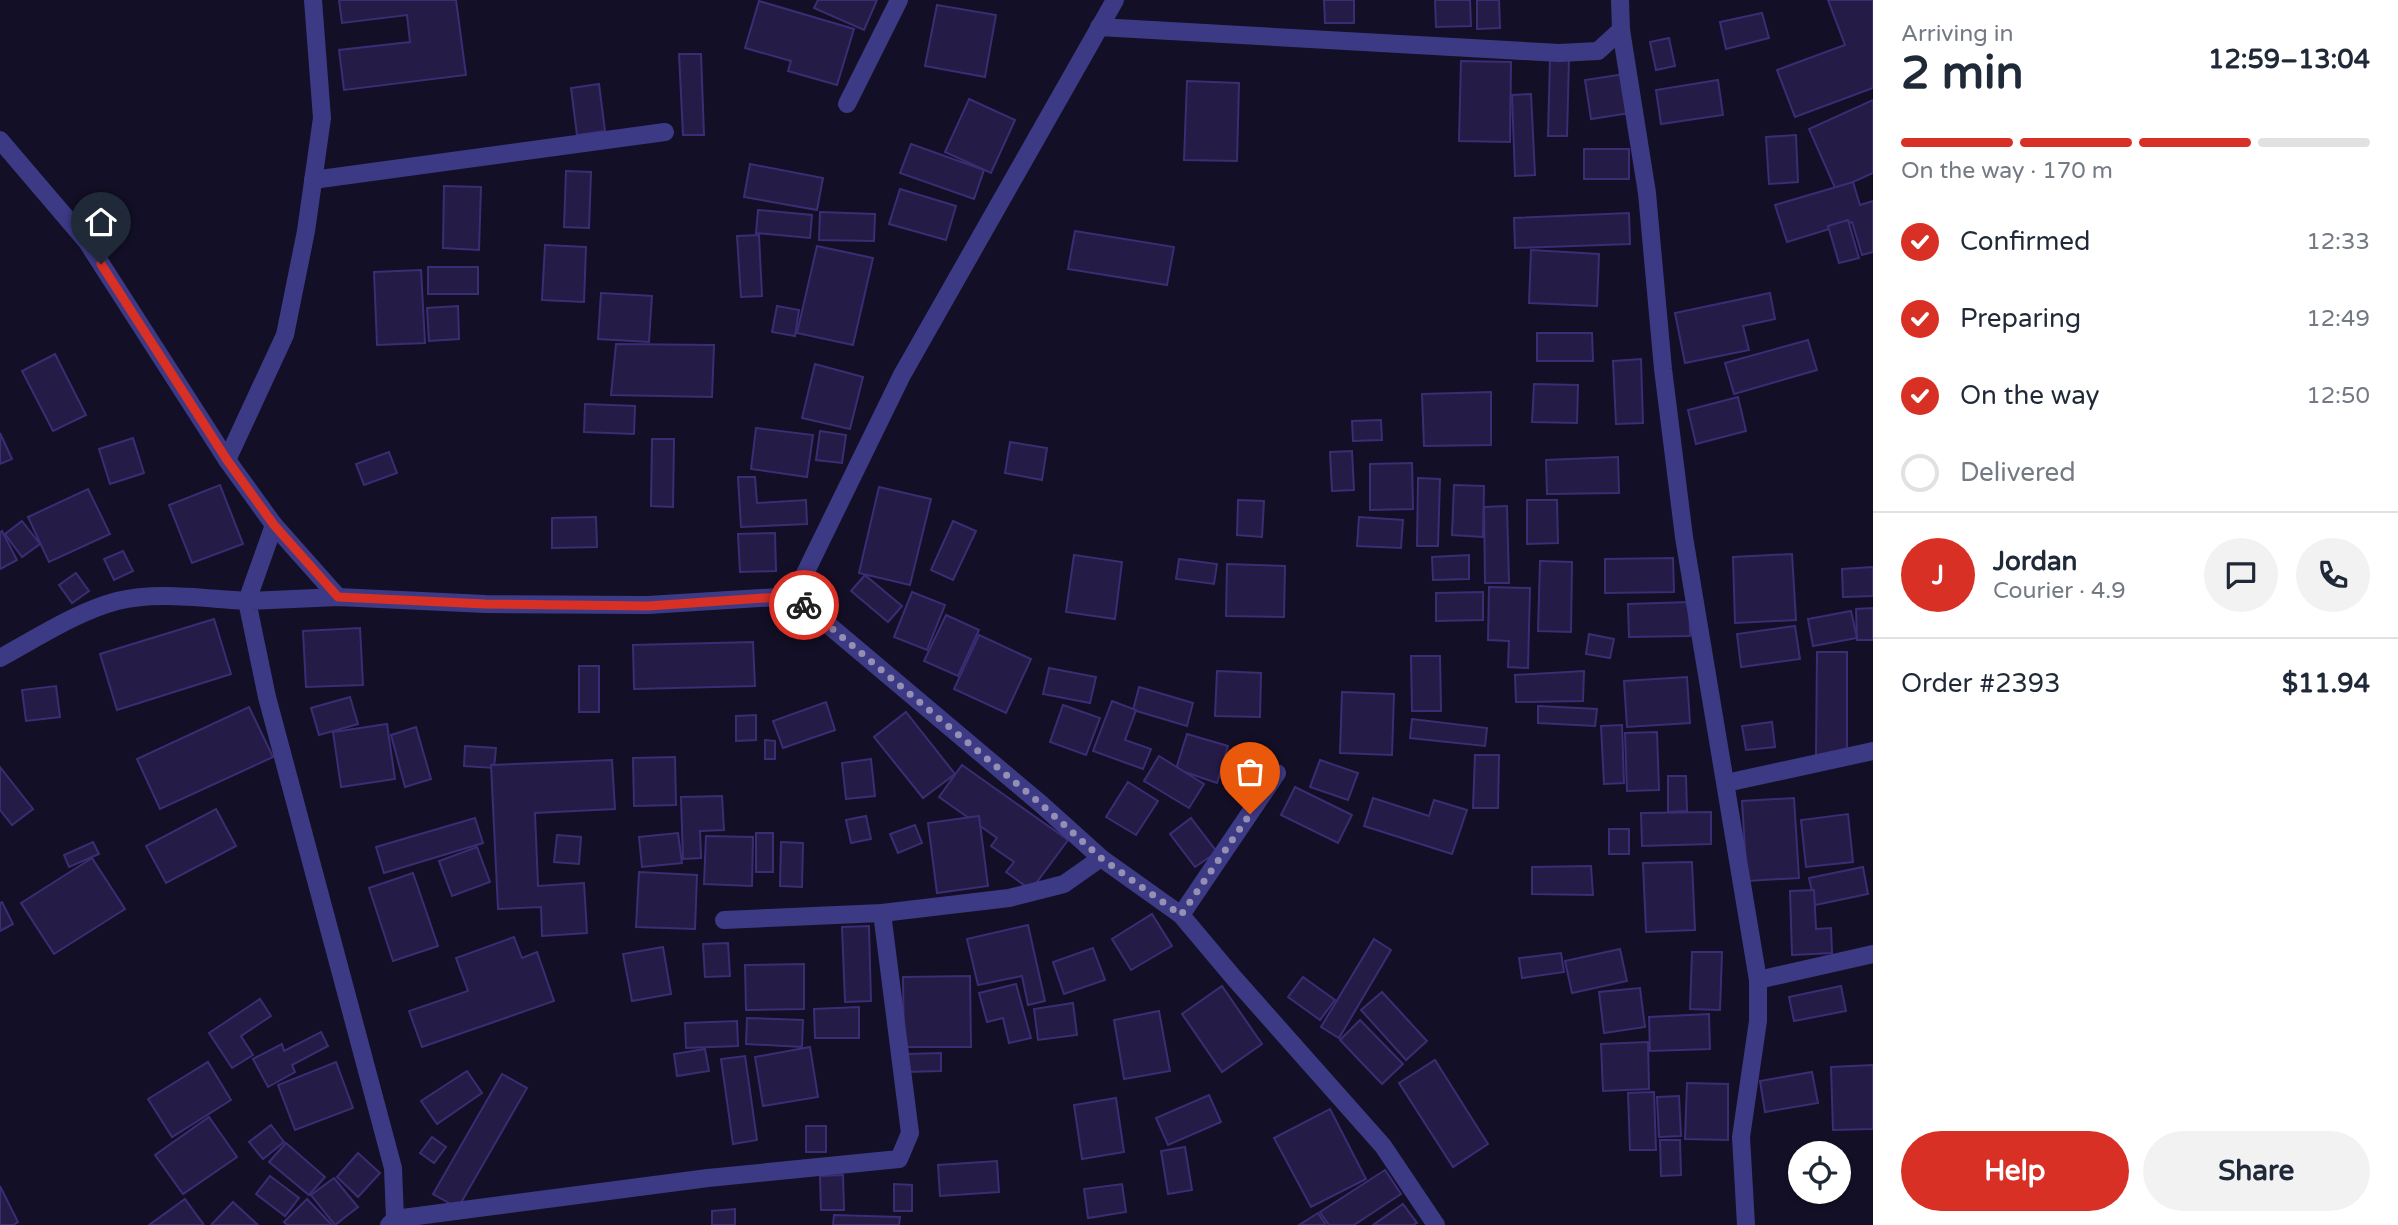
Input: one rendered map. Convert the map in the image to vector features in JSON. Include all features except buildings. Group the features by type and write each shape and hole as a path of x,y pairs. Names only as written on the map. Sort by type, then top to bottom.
{"street":[{"path":"227,460 285,335 306,231 322,118 313,0"},
{"path":"847,104 899,0"},
{"path":"793,596 902,375 1115,0"},
{"path":"1620,0 1621,30 1647,193 1662,369 1684,537 1758,979 1758,1021 1741,1137 1746,1225"},
{"path":"1099,27 1559,52 1598,51 1621,30"},
{"path":"313,180 665,132"},
{"path":"0,140 87,242 227,460 274,525 338,597"},
{"path":"274,525 247,601 267,697 393,1168 392,1222 708,1178 899,1159 910,1133 882,914"},
{"path":"0,658 92,609 118,601 150,596 247,601 338,597 485,604 648,606 793,596 1041,804 1101,858 1181,915 1383,1146 1436,1225"},
{"path":"1726,783 1873,751"},
{"path":"1181,915 1277,773"},
{"path":"724,920 882,914 1009,898 1064,884 1101,858"},
{"path":"1758,979 1873,954"}],"way so far":[{"path":"804,605 1041,804 1101,858 1181,915 1250,814"}],"route":[{"path":"101,264 227,460 274,525 338,597 485,604 648,606 793,596 804,605"}]}
